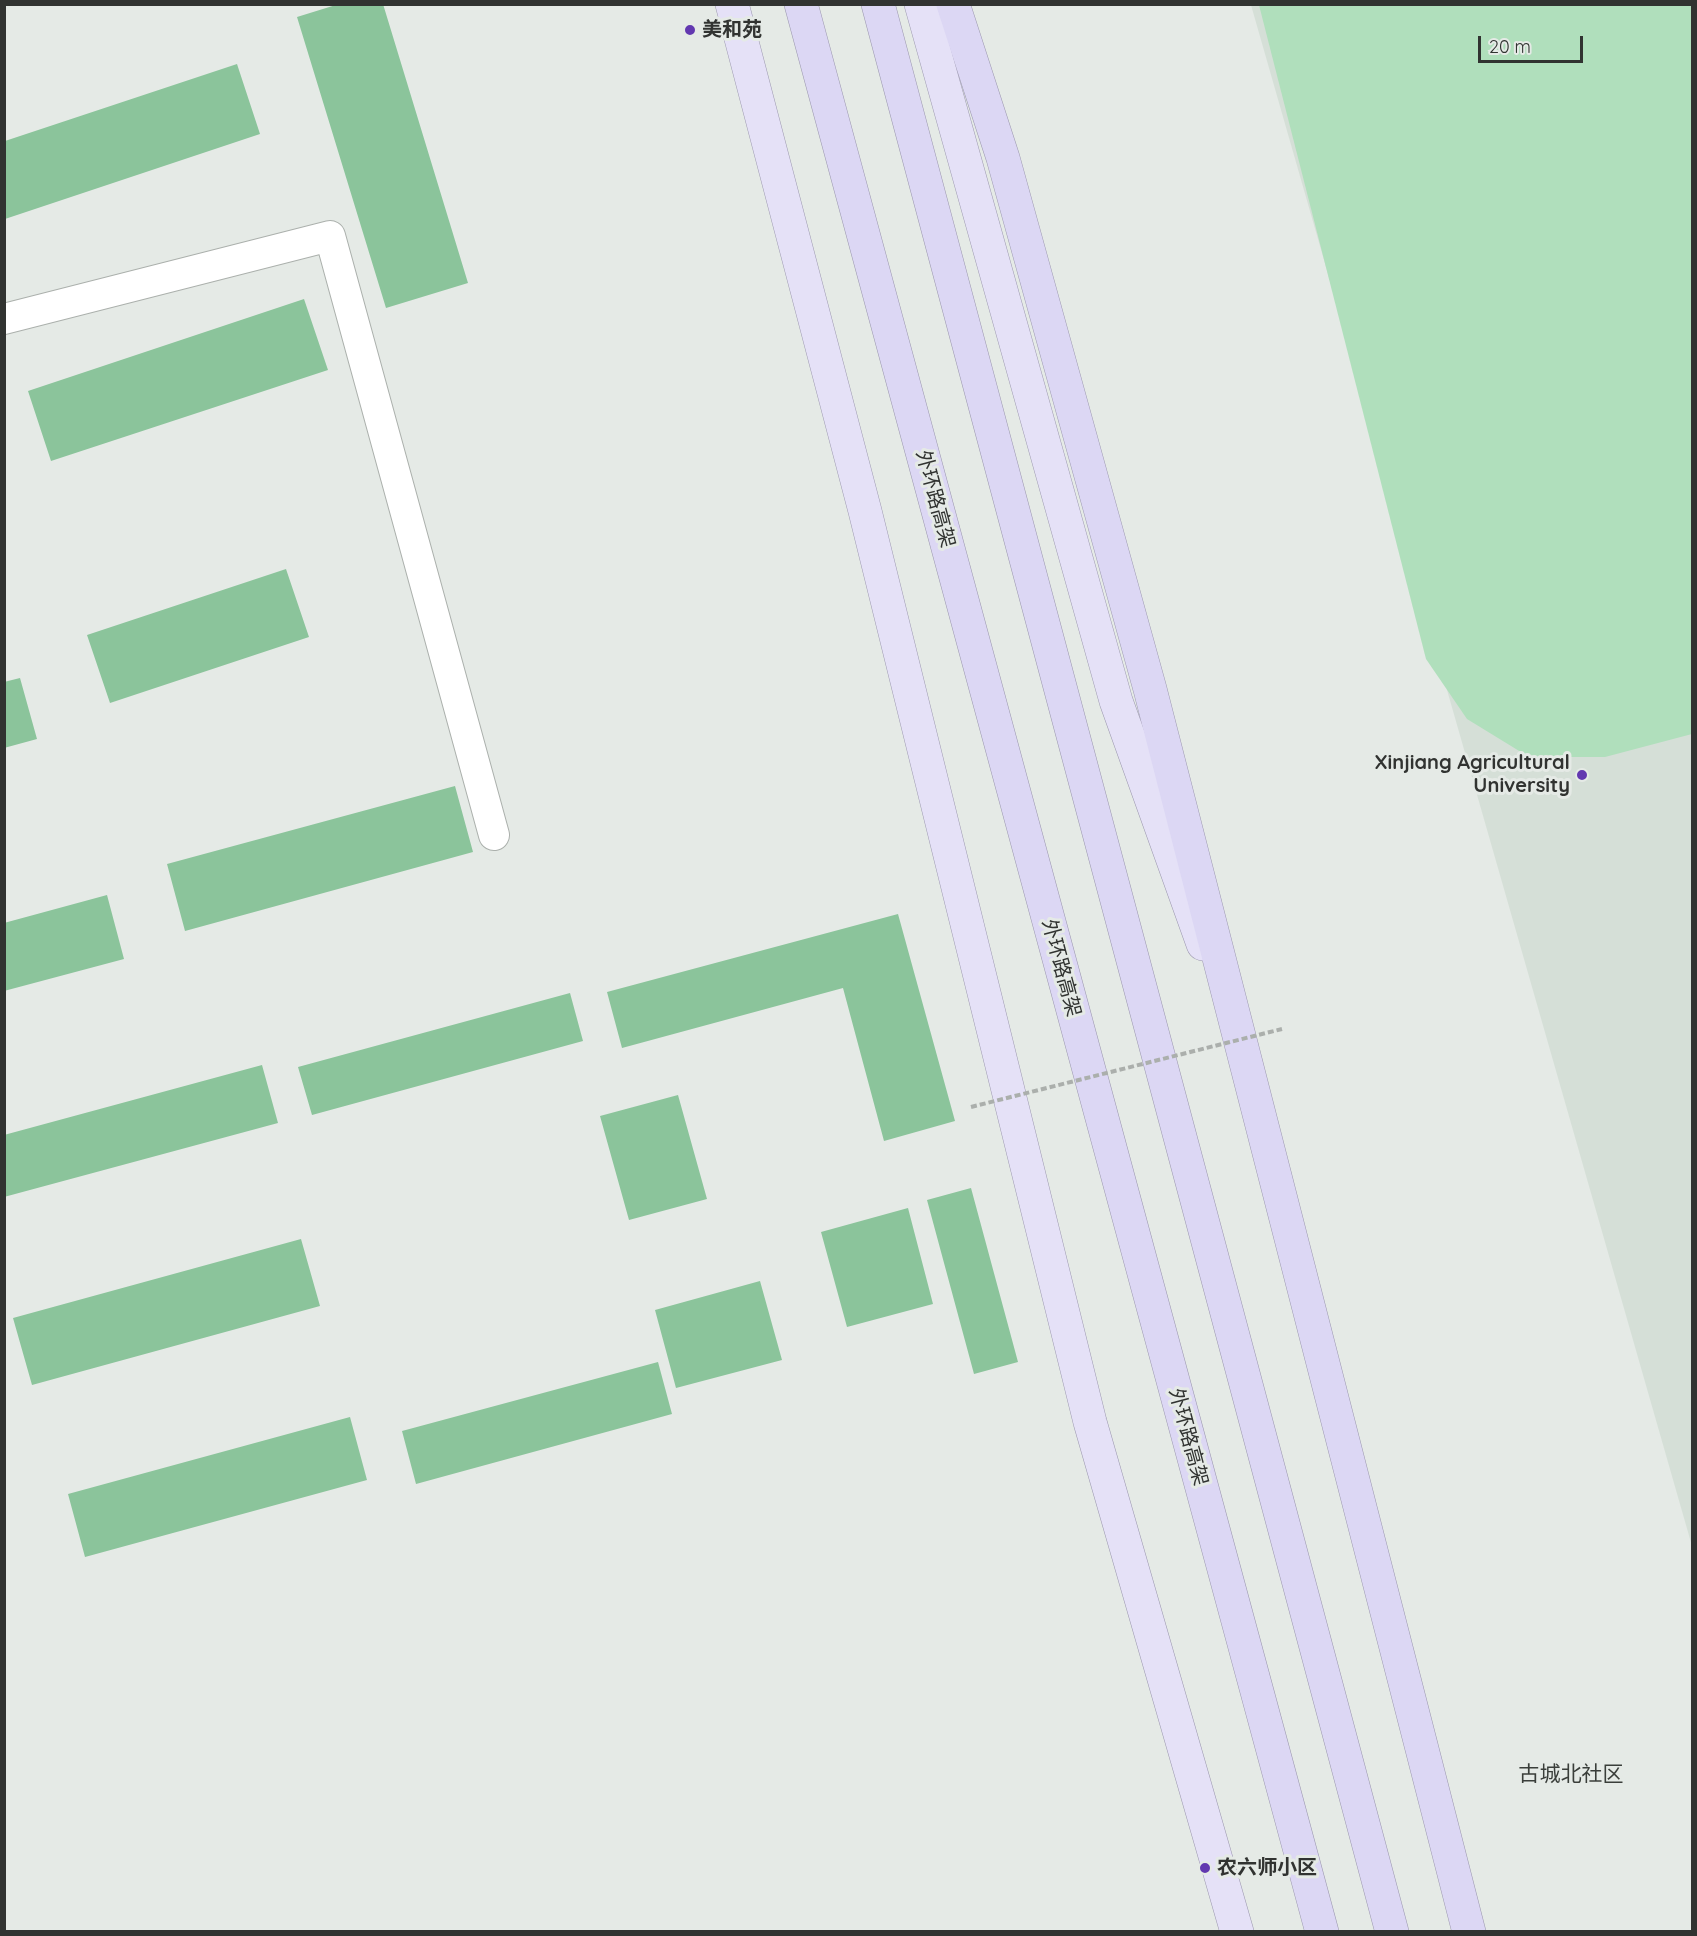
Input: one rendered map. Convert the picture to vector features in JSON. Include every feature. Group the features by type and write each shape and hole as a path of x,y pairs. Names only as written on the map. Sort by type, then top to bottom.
{"highway":[{"name":"外环路高架","path":"801,4 1322,1932"},
{"path":"878,4 1392,1932"},
{"path":"953,4 1003,158 1150,689 1469,1932"}],"main road":[{"path":"732,4 865,511 1090,1422 1237,1932"},
{"path":"921,4 1116,700 1247,1067 1464,1932"}],"street":[{"path":"4,319 330,236 494,835"}],"path":[{"path":"971,1107 1282,1029"}],"shaded area":[{"name":"Xinjiang Agricultural University","path":"1251,5 1692,5 1692,1546"}],"green space":[{"name":"Xinjiang Agricultural University","path":"1259,5 1692,5 1692,734 1605,757 1529,757 1467,719 1426,659"}],"building":[{"path":"339,4 383,4 468,283 386,308 297,17"},
{"path":"237,64 260,134 5,219 5,141"},
{"path":"304,299 328,370 51,461 28,391"},
{"path":"286,569 309,637 110,703 87,635"},
{"path":"20,678 37,739 4,748 4,682"},
{"path":"455,786 473,852 185,931 167,864"},
{"path":"107,895 124,959 4,991 4,923"},
{"path":"898,914 955,1121 884,1141 843,988 622,1048 607,992"},
{"path":"570,993 583,1041 312,1115 298,1067"},
{"path":"262,1065 278,1123 4,1197 4,1135"},
{"path":"678,1095 707,1199 629,1220 600,1116"},
{"path":"971,1188 1018,1362 974,1374 927,1200"},
{"path":"908,1208 933,1304 847,1327 821,1232"},
{"path":"301,1239 320,1306 32,1385 13,1318"},
{"path":"760,1281 782,1360 676,1388 655,1310"},
{"path":"658,1362 672,1414 416,1484 402,1431"},
{"path":"350,1417 367,1480 85,1557 68,1494"}],"place":[{"name":"美和苑","path":"690,30"},
{"name":"Xinjiang Agricultural University","path":"1582,775"},
{"name":"农六师小区","path":"1205,1868"}],"district":[{"name":"古城北社区","path":"1571,1775"}]}
